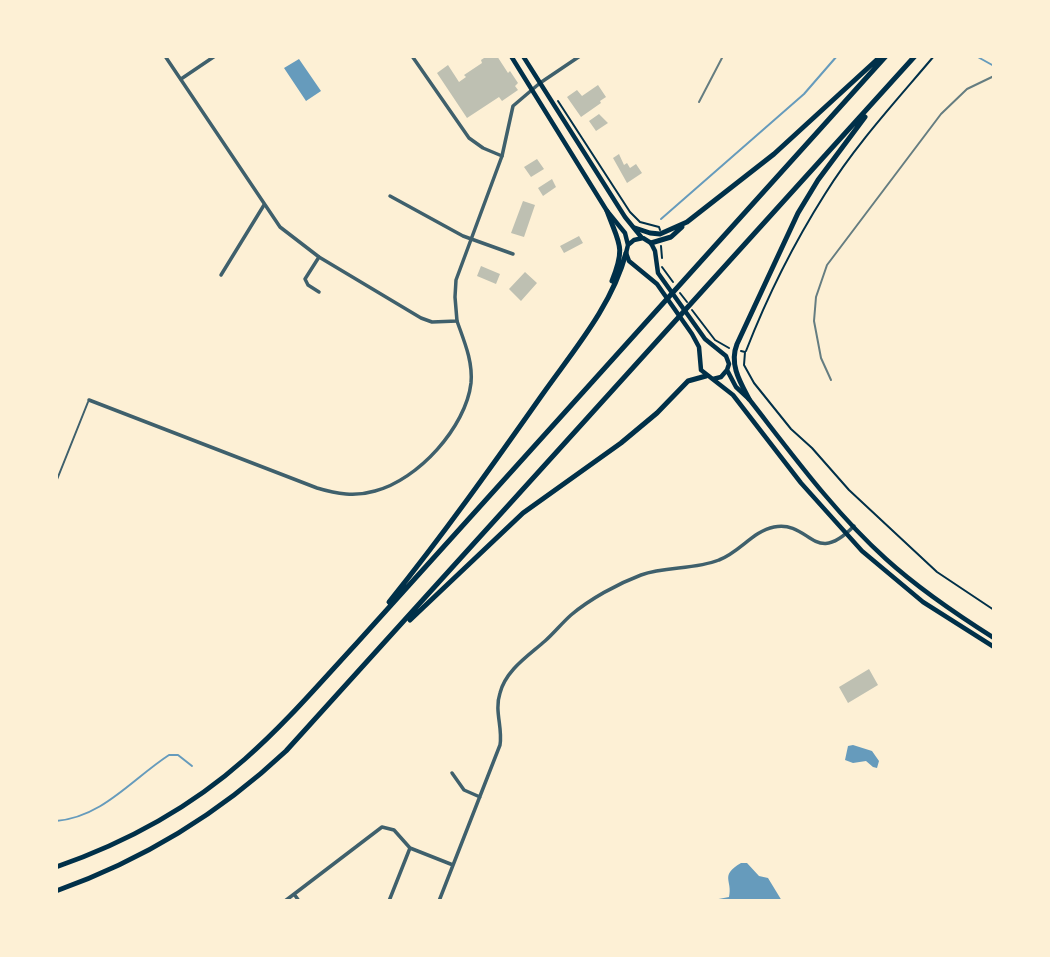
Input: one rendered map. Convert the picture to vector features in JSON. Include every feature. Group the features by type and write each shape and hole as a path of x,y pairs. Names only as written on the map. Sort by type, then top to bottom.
{"highway":[{"path":"651,243 671,237 774,154 881,56"},
{"path":"56,867 142,831 224,776 268,737 356,644 886,56"},
{"path":"56,891 123,864 174,837 213,813 286,751 915,56"},
{"path":"749,400 730,364 763,283 798,213 850,135 892,81"},
{"path":"607,211 620,245 619,261 608,296"},
{"path":"635,228 660,234 687,222"},
{"path":"356,644 449,526 590,327 618,277 626,253"},
{"path":"389,638 523,513 621,443 657,413 688,381 706,376"}],"main road":[{"path":"511,56 607,211 625,233 628,245 626,253 632,264 652,278 697,342 700,366 706,376 733,395 814,499 862,551 908,590 994,647"},
{"path":"523,56 625,218 643,239 651,243 658,273 705,339 725,354 736,387 824,495 886,559 928,594 994,638"},
{"path":"628,245 634,240 643,239"},
{"path":"713,379 721,377 730,364"}],"street":[{"path":"165,56 280,227 319,257 421,318 432,322 457,321"},
{"path":"181,79 215,56"},
{"path":"413,56 469,138 502,156"},
{"path":"89,400 317,488 348,495 369,493 405,477 448,436 459,420 468,397 470,357 457,321 456,280 502,156 513,106 530,90 580,56"},
{"path":"390,196 471,238 513,254"},
{"path":"221,275 264,205"},
{"path":"319,257 305,279 308,285 319,292"},
{"path":"439,901 500,746 502,734 498,704 504,683 522,660 574,612 632,579 654,571 720,560 764,530 790,528 824,544 836,542 854,526"},
{"path":"452,772 464,790 480,797"},
{"path":"285,901 382,827 394,830 410,848 453,865"},
{"path":"389,901 410,848"},
{"path":"294,894 299,901"}],"lane":[{"path":"56,482 89,400"}],"path":[{"path":"934,56 865,139 826,192 798,239 745,352 744,365 754,383 790,429 812,448 849,490 937,572 994,610"},
{"path":"559,101 630,212 640,222 659,227 660,234"},
{"path":"661,241 664,270 706,330 720,344 745,352"}],"water":[{"path":"299,59 321,91 306,101 284,68"},
{"path":"848,746 872,751 879,761 877,768 866,761 853,763 845,760"},
{"path":"741,863 747,863 759,876 768,878 782,901 708,901 729,897 730,871"}],"building":[{"path":"487,56 497,56 518,83 515,86 518,90 502,101 499,97 467,118 437,73 448,65 459,82"},
{"path":"598,85 606,97 581,117 567,97 577,90 582,96"},
{"path":"599,114 608,123 596,131 589,121"},
{"path":"619,154 624,165 627,163 630,168 636,164 642,173 627,183 613,158"},
{"path":"537,159 544,169 531,177 524,167"},
{"path":"552,179 556,187 543,196 538,188"},
{"path":"523,201 535,205 524,237 511,233"},
{"path":"579,236 583,243 564,253 560,246"},
{"path":"481,266 500,274 496,284 477,276"},
{"path":"525,272 537,283 521,301 509,289"},
{"path":"869,669 878,685 848,703 839,687"}],"waterway":[{"path":"661,219 804,94 837,56"},
{"path":"976,56 994,66"},
{"path":"56,821 73,818 103,805 169,755 178,755 192,766"}],"railway":[{"path":"699,102 723,56"},
{"path":"831,380 821,358 814,321 816,297 827,265 941,114 967,89 994,76"}]}
